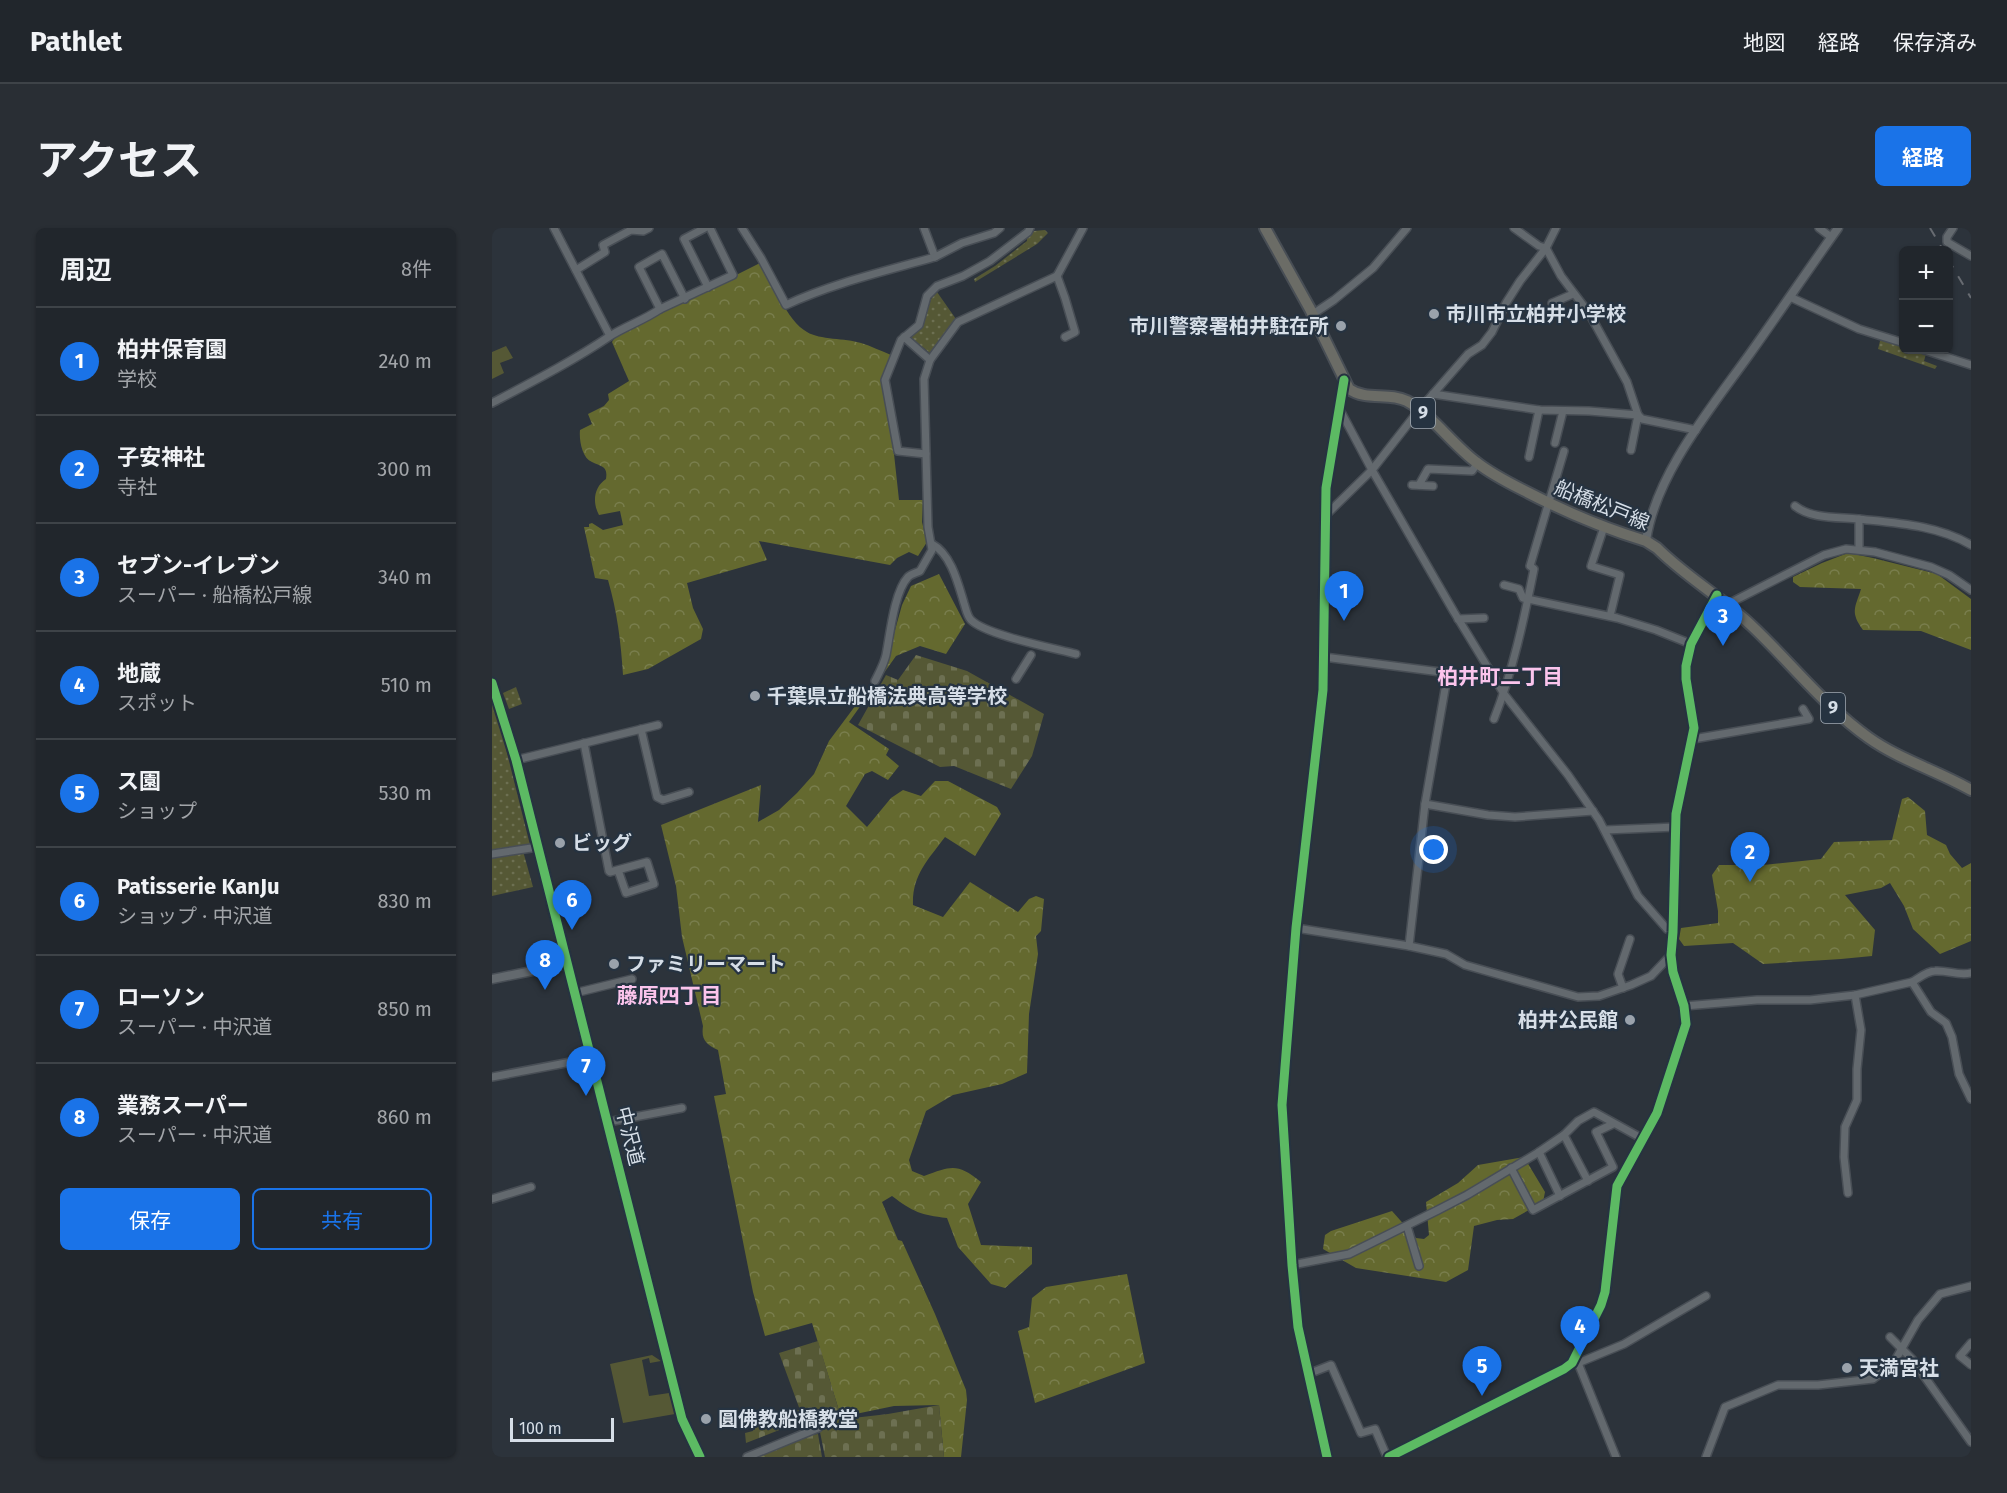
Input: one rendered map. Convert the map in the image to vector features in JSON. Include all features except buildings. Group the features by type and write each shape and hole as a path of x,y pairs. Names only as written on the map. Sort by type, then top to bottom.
{"main road":[{"path":"1265,228 1313,314 1344,380"},
{"name":"船橋松戸線","path":"1344,380 1349,389 1359,394 1397,398 1407,402 1419,410 1477,464 1550,504 1604,527 1646,541 1728,604 1837,711 1868,738 1971,790"}],"street":[{"path":"554,228 610,336"},
{"path":"576,270 605,252 603,245 631,230 643,231 649,228"},
{"path":"705,228 684,239 708,287"},
{"path":"492,403 602,344 610,336 660,309 733,275 710,228"},
{"path":"742,228 786,305 805,296 936,257 962,243 994,233 1000,228"},
{"path":"924,228 936,257"},
{"path":"926,454 898,451 885,380 901,340 919,325 927,296 937,286 963,276 990,261 1028,232 1030,228"},
{"path":"875,681 885,658 899,595 909,575 920,571 932,550 928,527 924,379 930,360 958,322 1057,276 1083,228"},
{"path":"1313,314 1373,268 1407,228"},
{"path":"1514,228 1546,249 1561,276 1588,313 1627,382 1638,415 1642,419 1696,430"},
{"path":"1325,516 1372,470 1419,410 1468,354 1482,345 1492,332 1520,281 1546,249 1556,228"},
{"path":"1819,228 1831,237"},
{"path":"1646,541 1648,525 1659,495 1696,430 1838,228"},
{"path":"1953,228 1947,237 1947,242 1971,256"},
{"path":"660,309 639,267 662,254 685,299"},
{"path":"1057,276 1075,332 1065,337"},
{"path":"1552,303 1573,294"},
{"path":"1790,297 1859,329 1899,341"},
{"path":"904,337 930,360"},
{"path":"1937,354 1971,365"},
{"path":"1327,1457 1298,1327 1282,1105 1296,928 1323,690 1325,516 1329,466 1344,380"},
{"path":"1433,394 1539,411 1638,415"},
{"path":"1340,410 1458,619 1504,694 1568,775 1593,811 1638,896 1667,929 1673,932"},
{"path":"1529,457 1539,411"},
{"path":"1556,443 1563,411"},
{"path":"1631,450 1638,415"},
{"path":"1494,719 1504,694 1528,599 1534,569 1530,566 1564,451"},
{"path":"1433,486 1415,485 1428,470 1472,471 1477,464"},
{"path":"1795,506 1819,515 1936,530 1957,537 1971,545"},
{"path":"1859,519 1859,549"},
{"path":"1604,527 1591,566 1620,575 1610,616"},
{"path":"932,544 941,549 956,579 969,618 977,625 1019,640 1076,654"},
{"path":"1728,604 1837,550 1859,549 1931,567 1949,575 1971,590"},
{"path":"1504,585 1519,589 1523,598 1610,616 1691,644"},
{"path":"1616,1457 1575,1363 1605,1292 1617,1186 1658,1113 1686,1024 1684,1006 1673,972 1671,955 1679,797 1694,728 1686,679 1687,656 1717,595"},
{"path":"1458,619 1484,618"},
{"path":"1016,679 1031,655"},
{"path":"1324,657 1495,679"},
{"path":"1408,946 1425,804 1448,672"},
{"name":"中沢道","path":"492,683 516,760 682,1419 700,1455"},
{"path":"1693,739 1809,719 1803,710"},
{"path":"516,760 658,725"},
{"path":"641,729 659,800 689,792"},
{"path":"584,743 609,871 647,862 654,884 626,892 618,870"},
{"path":"1425,804 1488,815 1515,817 1593,811"},
{"path":"1605,830 1676,827"},
{"path":"492,854 538,847"},
{"path":"1296,928 1446,954 1465,965 1578,997 1599,996 1651,976 1671,955"},
{"path":"1623,988 1618,974 1630,939"},
{"path":"492,979 567,964"},
{"path":"1684,1006 1757,1000 1810,1000 1855,995 1912,982 1936,970 1963,975 1971,973"},
{"path":"575,993 632,979"},
{"path":"1912,982 1931,1012 1946,1023 1952,1036 1959,1074 1971,1100"},
{"path":"1848,1193 1844,1157 1845,1127 1857,1100 1861,1030 1855,995"},
{"path":"492,1077 592,1058"},
{"path":"608,1122 682,1108"},
{"path":"1292,1265 1349,1254 1407,1226 1467,1195 1539,1152 1564,1135 1578,1121 1594,1112 1643,1139"},
{"path":"1511,1168 1533,1210 1613,1167 1596,1132 1613,1124"},
{"path":"1564,1135 1588,1181"},
{"path":"1539,1152 1560,1196"},
{"path":"492,1199 531,1187"},
{"path":"1407,1226 1419,1266"},
{"path":"1706,1457 1725,1407 1778,1385 1818,1385 1873,1378 1893,1364 1918,1320 1941,1294 1971,1286"},
{"path":"1308,1374 1331,1365 1360,1433 1375,1429 1390,1457 1575,1363 1624,1344 1706,1296"},
{"path":"1890,1337 1912,1359 1971,1440"},
{"path":"1971,1343 1960,1356 1971,1365"},
{"path":"747,1457 818,1428"}],"green space":[{"path":"1045,230 1048,233 1037,244 975,282 974,279 1027,241 1027,237 1034,231"},
{"path":"762,262 775,290 800,327 812,335 861,343 891,355 881,381 894,454 899,500 923,500 922,522 927,542 918,556 909,552 897,558 890,565 759,541 767,560 687,583 693,608 703,629 701,639 648,669 623,675 618,627 608,580 595,578 584,527 589,527 592,523 603,530 623,525 620,511 599,515 595,505 595,495 599,486 606,479 606,472 604,468 586,457 581,443 580,430 592,424 588,414 604,406 609,400 608,394 629,381 612,342 617,335"},
{"path":"937,292 956,319 930,353 911,338 924,321 931,299"},
{"path":"1884,339 1899,345 1899,354 1926,354 1924,361 1937,366 1935,369 1878,349 1880,341"},
{"path":"506,346 513,358 500,363 504,373 492,379 492,352"},
{"path":"1848,553 1937,574 1971,599 1971,650 1921,631 1863,630 1855,614 1861,589 1800,587 1793,582 1793,577"},
{"path":"939,574 965,624 946,654 920,646 896,656 849,722 889,749 886,755 899,766 888,780 872,771 865,774 846,806 867,827 891,798 903,790 921,796 935,781 948,781 997,807 1001,814 975,856 945,837 918,876 913,894 913,905 943,917 970,882 1018,912 1029,899 1036,896 1044,899 1041,931 1036,936 1038,954 1029,1014 1027,1073 1002,1084 953,1095 926,1111 909,1160 912,1171 924,1176 954,1168 966,1172 981,1182 968,1204 981,1245 1032,1247 1032,1264 1005,1288 991,1284 958,1247 947,1218 918,1212 892,1196 882,1202 935,1314 966,1390 961,1457 944,1457 939,1405 894,1406 841,1417 812,1323 765,1336 753,1292 714,1096 726,1094 718,1050 707,1043 703,1035 703,1026 682,937 676,886 661,825 761,785 758,822 779,810 814,774 829,741 885,666 902,605 911,586"},
{"path":"916,655 967,671 1044,714 1032,756 1011,789 954,766 940,767 858,725 886,675 898,680"},
{"path":"516,687 522,704 509,709 503,693"},
{"path":"492,700 530,845 492,851"},
{"path":"1908,797 1925,811 1927,835 1946,845 1950,854 1962,868 1971,863 1971,941 1940,954 1913,929 1904,906 1890,883 1881,888 1845,895 1875,930 1872,956 1763,964 1733,943 1684,946 1679,939 1681,928 1718,923 1712,875 1719,865 1763,865 1821,859 1834,842 1892,840 1902,799"},
{"path":"523,851 533,887 492,896 492,856"},
{"path":"1524,1157 1545,1192 1543,1202 1513,1219 1497,1220 1474,1226 1468,1270 1446,1282 1356,1268 1323,1249 1325,1235 1331,1231 1392,1211 1416,1238 1424,1239 1429,1235 1426,1202 1458,1183 1478,1165"},
{"path":"1127,1274 1145,1363 1035,1403 1018,1331 1029,1327 1032,1298 1046,1287"},
{"path":"818,1341 840,1414 811,1421 810,1418 746,1443 745,1433 753,1431 751,1419 800,1410 779,1353"},
{"path":"652,1355 661,1361 650,1363 649,1358 642,1360 649,1396 669,1393 675,1414 623,1423 610,1364"},
{"path":"939,1405 944,1457 825,1457 818,1422 888,1414"},
{"path":"818,1434 822,1457 755,1457 811,1435"}],"railway":[{"path":"1930,228 1941,246"},
{"path":"1953,267 1971,298"}],"cycle path":[{"path":"1327,1457 1298,1327 1282,1105 1296,928 1323,690 1326,488 1344,380"},
{"path":"1389,1457 1564,1369 1572,1363 1601,1305 1605,1292 1617,1186 1657,1113 1686,1024 1684,1006 1673,972 1671,955 1676,814 1694,728 1686,666 1691,644 1717,595"},
{"path":"492,683 516,760 682,1419 700,1457"}],"place":[{"name":"市川市立柏井小学校","path":"1434,314"},
{"name":"市川警察署柏井駐在所","path":"1341,326"},
{"name":"柏井保育園","path":"1344,621"},
{"name":"セブン-イレブン","path":"1723,646"},
{"name":"千葉県立船橋法典高等学校","path":"755,696"},
{"name":"ビッグ","path":"560,843"},
{"name":"子安神社","path":"1750,882"},
{"name":"Patisserie KanJu","path":"572,930"},
{"name":"ファミリーマート","path":"614,964"},
{"name":"業務スーパー","path":"545,990"},
{"name":"柏井公民館","path":"1630,1020"},
{"name":"ローソン","path":"586,1096"},
{"name":"地蔵","path":"1580,1356"},
{"name":"天満宮社","path":"1847,1368"},
{"name":"ス園","path":"1482,1396"},
{"name":"圓佛教船橋教堂","path":"706,1419"}],"district":[{"name":"柏井町二丁目","path":"1500,677"},
{"name":"藤原四丁目","path":"669,996"}]}
